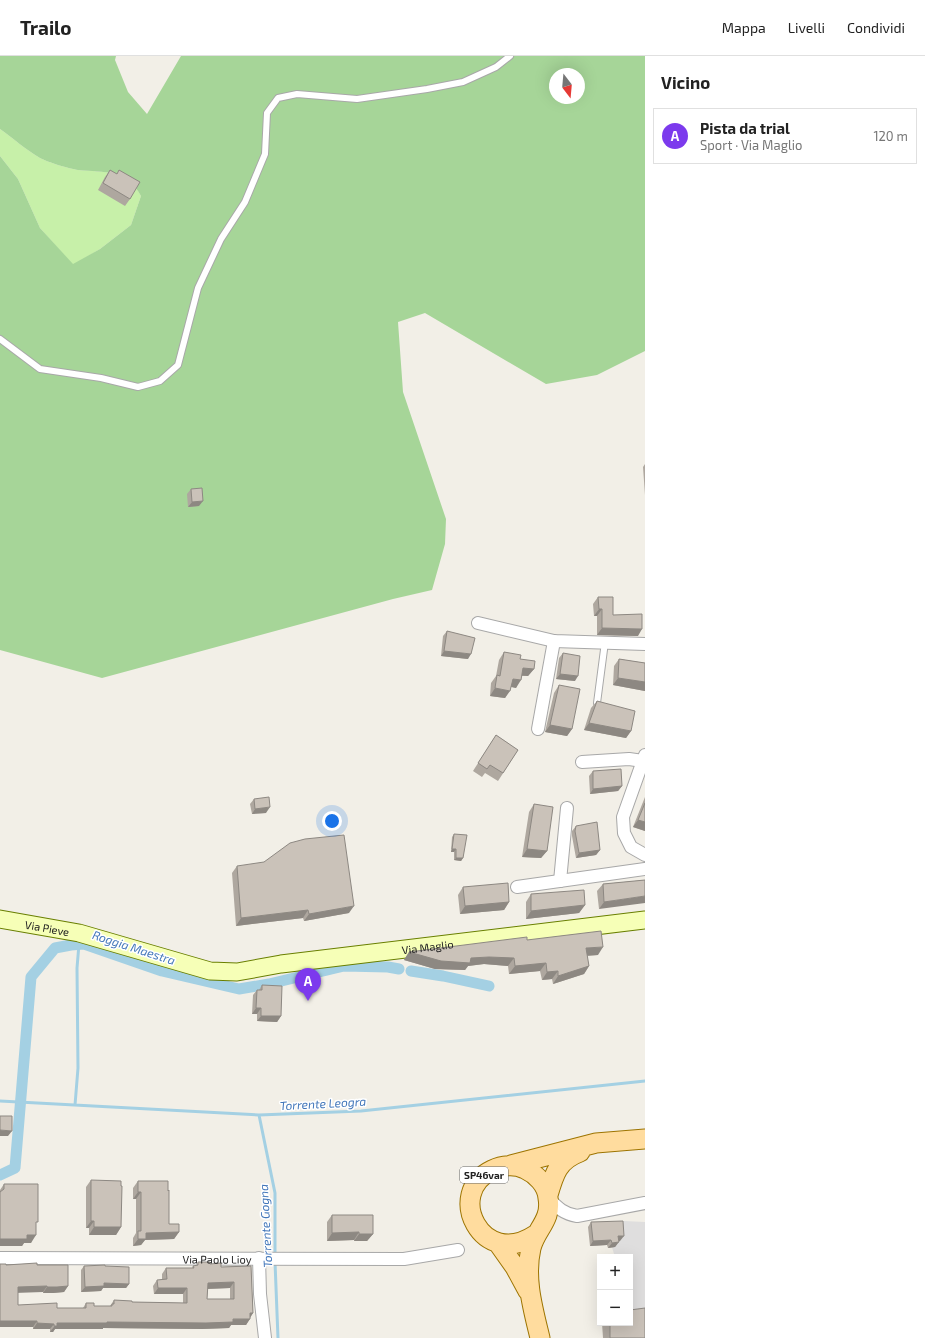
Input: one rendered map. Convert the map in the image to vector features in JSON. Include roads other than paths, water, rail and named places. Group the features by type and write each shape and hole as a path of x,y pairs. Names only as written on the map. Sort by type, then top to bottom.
{"main road":[{"name":"SP46var","path":"511,1165 523,1168 534,1174 543,1183 548,1197 549,1209 542,1227 535,1235 518,1243 508,1244 486,1237 478,1228 472,1217 470,1205 472,1192 478,1181 487,1172 498,1167 596,1143 645,1139"},
{"name":"SP46var","path":"548,1197 553,1176 561,1163 570,1156 586,1150 620,1142"},
{"name":"SP46var","path":"535,1235 529,1261 530,1294 540,1338"},
{"name":"SP46var","path":"498,1242 515,1267 530,1294"}],"street":[{"path":"478,623 554,641 645,644"},
{"path":"538,729 554,641"},
{"path":"582,762 644,758 623,817 624,833 631,847 645,855"},
{"path":"560,881 567,808"},
{"path":"517,887 645,869"},
{"name":"Via Pieve","path":"0,919 79,933 210,971"},
{"name":"Via Maglio","path":"210,971 237,972 281,964 645,920"},
{"path":"548,1197 562,1212 577,1216 644,1203"},
{"name":"Via Paolo Lioy","path":"0,1258 404,1259 458,1250"},
{"path":"263,1258 260,1294 265,1338"}],"lane":[{"path":"0,338 40,369 101,378 138,387 160,381 178,365 198,288 221,239 248,195 265,154 266,113 278,98 297,94 357,99 427,89 462,82 496,67 510,56"},
{"path":"597,703 605,642"}],"waterway":[{"path":"75,1105 78,1068 77,968 79,944"},
{"name":"Roggia Maestra","path":"0,1175 15,1168 31,977 55,948 84,944 162,971 239,989 269,984 344,966 388,967 399,969"},
{"name":"Roggia Maestra","path":"411,971 489,986"},
{"name":"Torrente Leogra","path":"0,1101 259,1115 361,1111 645,1081"},
{"name":"Torrente Gogna","path":"259,1115 275,1193 275,1256"},
{"name":"Torrente Gogna","path":"275,1262 278,1338"}],"place":[{"name":"Pista da trial","path":"308,1001"}]}
